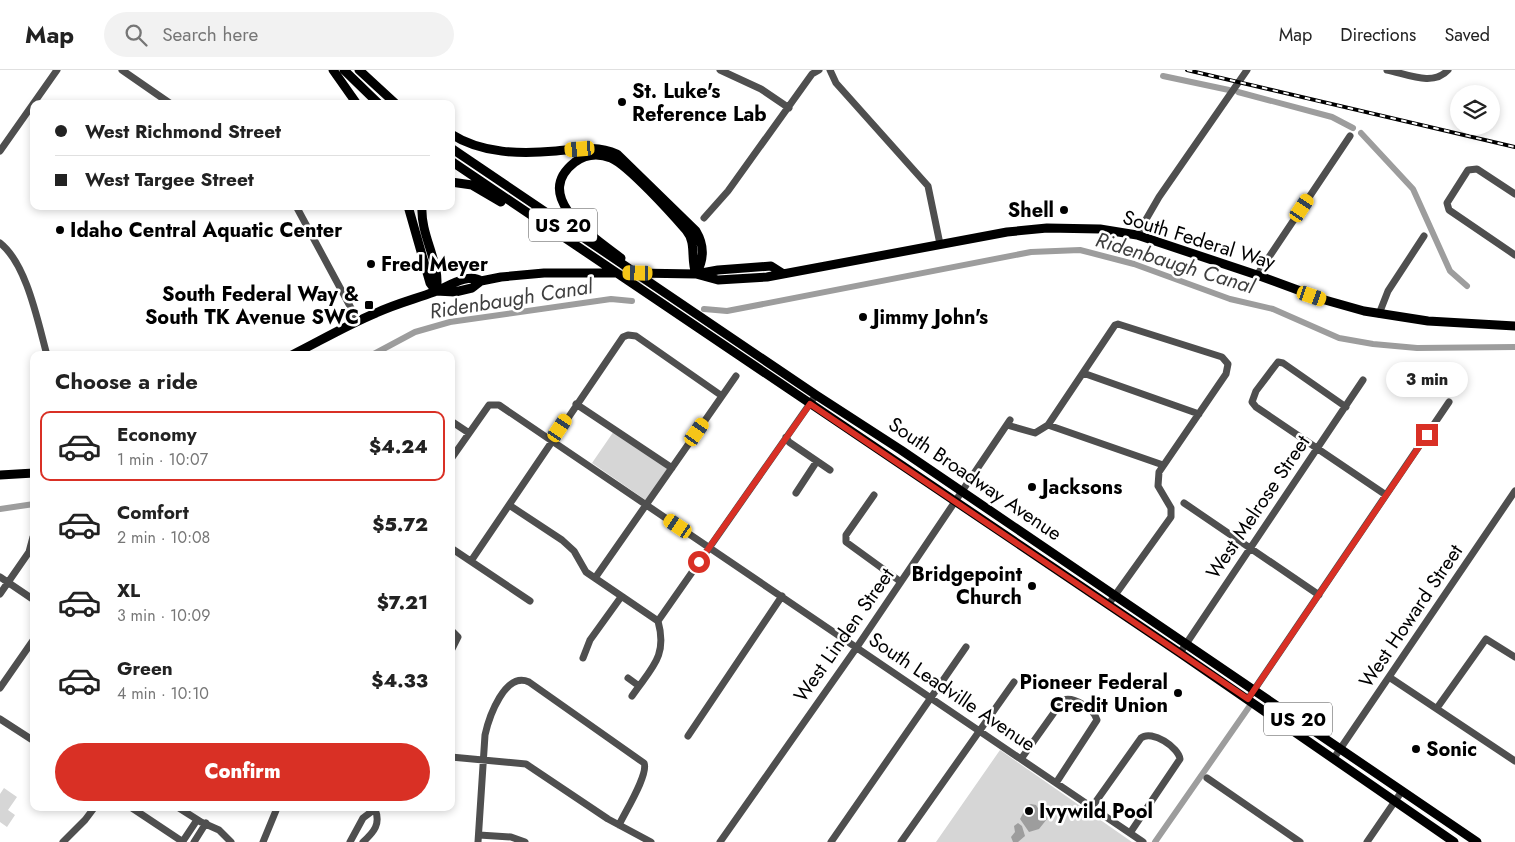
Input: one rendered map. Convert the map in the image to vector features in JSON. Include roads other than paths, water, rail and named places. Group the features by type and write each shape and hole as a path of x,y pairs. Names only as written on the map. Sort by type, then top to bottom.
{"main road":[{"path":"333,70 354,100"},
{"path":"344,70 375,100"},
{"path":"359,70 392,100"},
{"path":"376,86 397,100"},
{"path":"455,137 460,140 499,152 540,153 595,148 606,149 617,154 696,231 701,240 703,256 696,274"},
{"name":"South Broadway Avenue","path":"455,151 963,492 1477,842"},
{"path":"660,290 579,223 565,208 560,193 561,184 570,166 578,160 588,155 605,156 614,159 635,178 690,235 694,250 692,263 696,274"},
{"name":"South Broadway Avenue","path":"455,164 1248,699 1454,842"},
{"path":"455,183 472,185 530,216"},
{"path":"409,210 430,283 436,291"},
{"path":"422,210 422,229 439,280 436,291"},
{"name":"South Federal Way","path":"300,351 358,321 398,304 436,291 455,292 472,288 482,281 544,273 584,272 696,274 718,280 767,277 1006,232 1047,228 1100,229 1137,235 1325,300 1379,314 1444,322 1515,326"},
{"path":"0,475 30,473"}],"street":[{"path":"36,100 57,70"},
{"path":"122,70 165,100"},
{"path":"720,70 761,89 789,108"},
{"path":"704,218 728,192 812,74 819,70"},
{"path":"830,70 836,83 928,186 940,244"},
{"path":"1137,235 1164,189 1247,70"},
{"path":"1387,70 1429,79 1441,78 1448,70"},
{"path":"0,151 30,108"},
{"path":"1257,275 1350,136"},
{"path":"1515,194 1477,169 1472,168 1468,170 1448,201 1447,206 1449,210 1515,256"},
{"path":"298,210 358,321"},
{"path":"1379,314 1388,291 1424,236"},
{"path":"0,243 9,251 19,268 46,351"},
{"path":"1108,605 1171,517 1172,512 1158,486 1159,472 1226,374 1228,364 1222,357 1118,324 1115,325 1048,425 1163,465"},
{"path":"471,561 620,339 628,335 636,336 722,396"},
{"path":"1346,406 1283,363 1278,362 1256,391 1252,402 1256,407 1386,496"},
{"path":"1083,373 1199,414"},
{"path":"595,578 736,376"},
{"name":"West Melrose Street","path":"1180,653 1363,380"},
{"path":"658,621 816,395"},
{"path":"1248,699 1448,402"},
{"name":"South Leadville Avenue","path":"469,433 489,405 494,404 710,547 1143,842"},
{"path":"576,404 672,468"},
{"name":"West Linden Street","path":"720,842 857,647 1009,422 1035,433 1048,425"},
{"path":"455,424 469,433 455,453"},
{"path":"786,437 789,442 830,470"},
{"path":"796,493 818,461"},
{"name":"West Howard Street","path":"1334,758 1515,491"},
{"path":"874,494 846,535 846,542 901,582"},
{"path":"1184,503 1319,594"},
{"path":"509,505 562,540 574,551 586,572 658,621 662,637 661,653 632,696"},
{"path":"0,594 30,548"},
{"path":"455,551 530,602"},
{"path":"0,577 30,597"},
{"path":"688,736 782,596"},
{"path":"582,658 590,640 621,597"},
{"path":"1438,708 1486,639 1515,657"},
{"path":"0,688 30,644"},
{"path":"831,842 966,647"},
{"path":"1390,677 1515,761"},
{"path":"628,678 639,686"},
{"path":"525,842 511,837 478,838 485,735 489,718 511,682 520,679 529,682 644,763 646,767 643,778 619,825"},
{"path":"901,842 1014,682"},
{"path":"1021,759 1065,698 1075,700 1094,713 1097,720 1056,783"},
{"path":"0,719 30,738"},
{"path":"1092,807 1141,738 1145,735 1153,734 1178,753 1179,763 1130,833"},
{"path":"455,757 526,764 619,825 651,842"},
{"path":"1207,778 1300,842"},
{"path":"1367,842 1402,791"},
{"path":"63,842 92,811"},
{"path":"136,811 183,842 197,820"},
{"path":"184,811 197,820 220,830 232,842"},
{"path":"263,842 276,811"},
{"path":"350,842 363,818 372,811"},
{"path":"363,842 376,830 379,817 376,811"},
{"path":"194,842 206,824"}],"waterway":[{"path":"1163,76 1229,90"},
{"path":"1238,92 1332,117 1353,128"},
{"path":"1361,133 1413,189 1450,271 1467,286"},
{"name":"Ridenbaugh Canal","path":"704,309 727,311 1031,252 1080,250 1134,264 1230,299 1273,309 1339,338 1373,344 1417,348 1515,347"},
{"name":"Ridenbaugh Canal","path":"379,351 415,332 450,322 611,299 632,301"},
{"name":"Ridenbaugh Canal","path":"0,509 30,505"},
{"path":"1155,842 1249,707"}],"railway":[{"path":"1187,70 1515,147"}],"place":[{"name":"St. Luke's Reference Lab","path":"622,102"},
{"name":"Shell","path":"1064,210"},
{"name":"Idaho Central Aquatic Center","path":"60,230"},
{"name":"Fred Meyer","path":"371,264"},
{"name":"South Federal Way & South TK Avenue SWC","path":"369,305"},
{"name":"Jimmy John's","path":"863,317"},
{"name":"Jacksons","path":"1032,487"},
{"name":"Bridgepoint Church","path":"1032,586"},
{"name":"Pioneer Federal Credit Union","path":"1178,693"},
{"name":"Sonic","path":"1416,749"},
{"name":"Ivywild Pool","path":"1029,811"}]}
